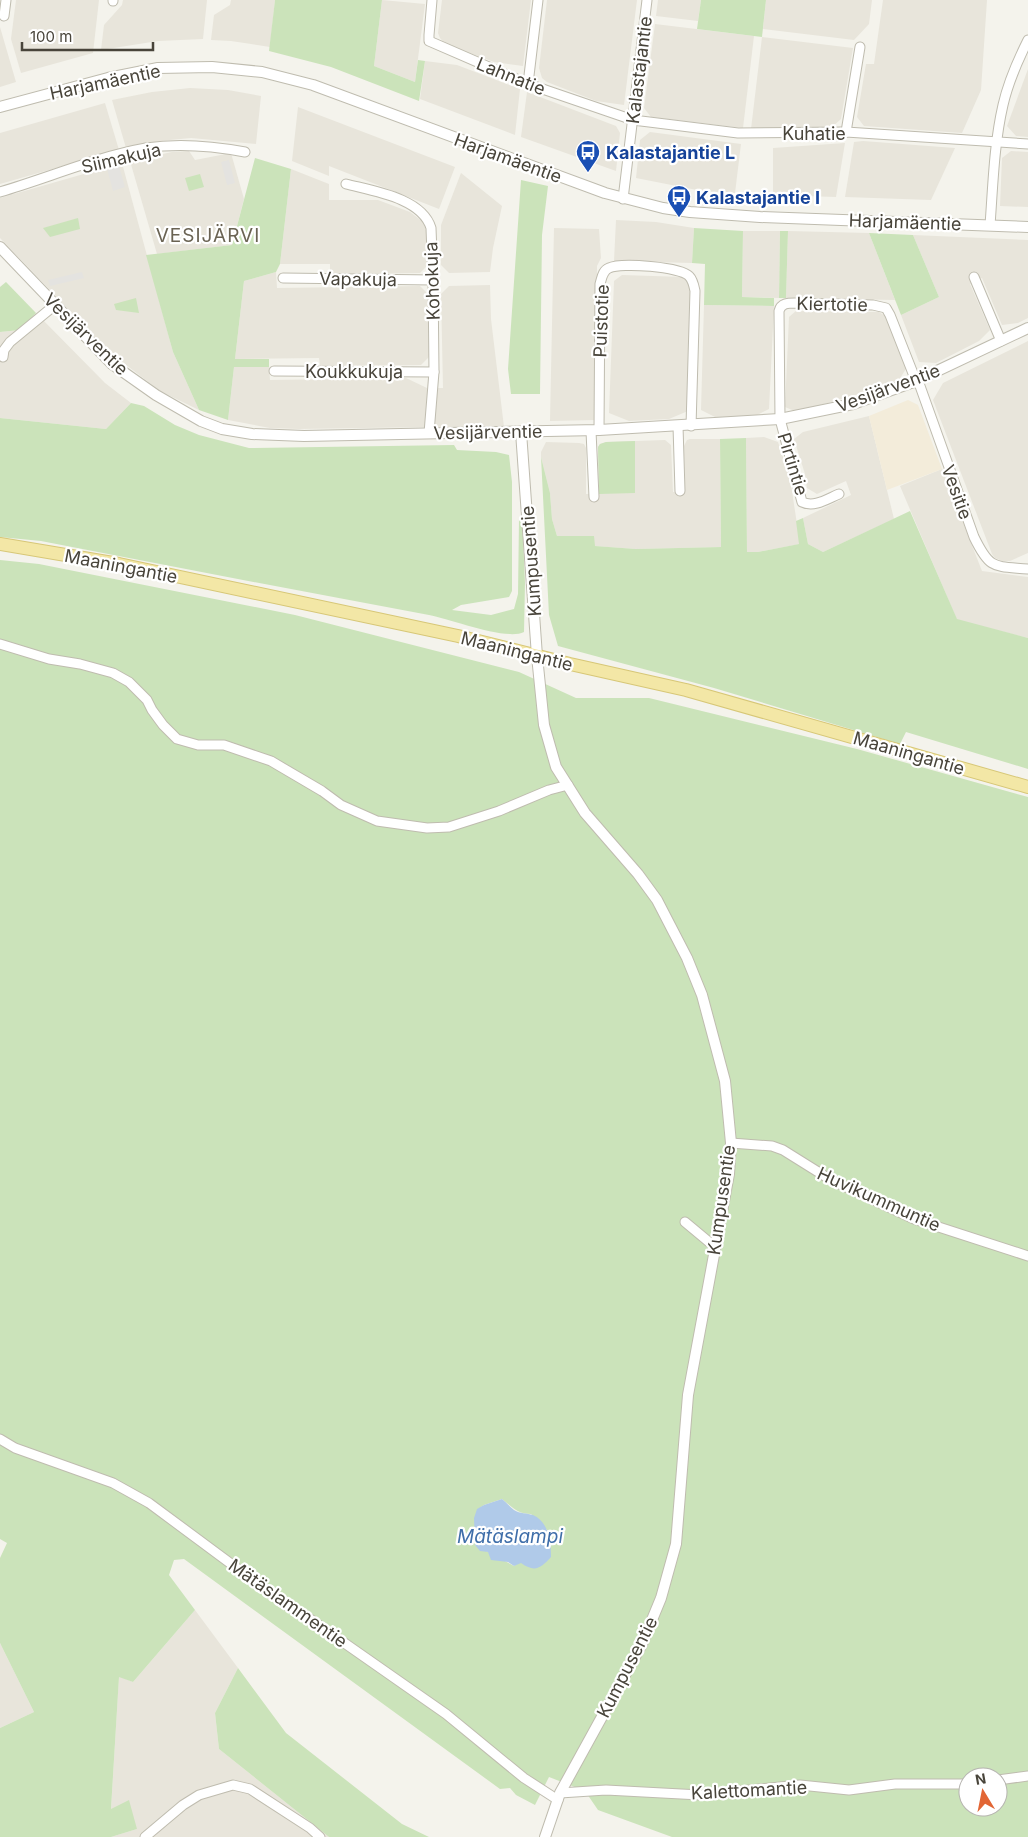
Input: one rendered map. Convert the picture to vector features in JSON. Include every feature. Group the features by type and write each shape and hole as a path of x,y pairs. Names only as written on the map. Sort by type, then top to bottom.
{"main road":[{"name":"Maaningantie","path":"0,544 119,564 458,636 686,690 1028,787"}],"street":[{"path":"4,16 6,0"},
{"name":"Lahnatie","path":"432,0 428,35 430,41 528,84 633,120"},
{"path":"528,84 538,0"},
{"name":"Kalastajantie","path":"623,199 647,0"},
{"path":"990,225 996,142 1003,104 1019,57 1028,40"},
{"path":"846,132 860,47"},
{"name":"Harjamäentie","path":"0,107 108,78 158,68 212,67 262,72 313,85 474,146 623,199 690,212 1028,227"},
{"name":"Kuhatie","path":"633,120 738,132 846,132 1028,144"},
{"name":"Siimakuja","path":"0,192 111,156 147,148 190,146 224,148 244,152"},
{"name":"Kohokuja","path":"346,184 389,196 418,208 424,214 431,228 434,372 429,433"},
{"name":"Vesijärventie","path":"0,247 112,364 156,395 201,421 222,429 252,434 304,436 595,430 691,426 780,419 853,404 916,381 1028,328"},
{"name":"Puistotie","path":"595,430 600,284 603,273 608,268 620,266 672,269 689,276 693,284 695,291 691,426"},
{"path":"974,277 1001,341"},
{"name":"Vapakuja","path":"283,278 433,280"},
{"name":"Kiertotie","path":"780,419 779,311 784,304 795,302 881,305 886,308 890,315 916,381"},
{"path":"3,357 4,350 10,342 55,305"},
{"name":"Koukkukuja","path":"274,371 434,372"},
{"name":"Vesitie","path":"916,381 920,386 980,550 988,562 996,566 1028,569"},
{"name":"Pirtintie","path":"780,419 802,502 814,504 839,494"},
{"path":"678,426 680,491"},
{"path":"594,497 595,430"},
{"name":"Kumpusentie","path":"521,432 537,656 544,725 556,767 585,812 638,874 657,900 687,958 702,995 725,1081 731,1142 729,1174 688,1395 676,1544 661,1598 642,1644 559,1797 545,1837"},
{"path":"0,644 48,658 113,673 130,682 147,700 163,725 177,738 198,745 224,745 271,761 341,804 377,821 427,828 449,827 499,811 549,790 568,785"},
{"name":"Huvikummuntie","path":"731,1142 772,1146 783,1150 831,1180 914,1219 1028,1256"},
{"path":"685,1222 715,1247"},
{"name":"Mätäslammentie","path":"0,1439 15,1448 113,1483 149,1503 288,1606 303,1614 446,1714 524,1778 559,1797"},
{"path":"1008,1779 1028,1776"},
{"name":"Kalettomantie","path":"559,1797 606,1790 700,1795 800,1785 849,1790 895,1784 958,1784"},
{"path":"145,1837 182,1805 199,1795 233,1785 250,1789 320,1837"}],"shaded area":[{"path":"16,0 99,0 93,53 21,73 11,39"},
{"path":"123,0 207,0 203,39 158,41 101,50 104,25 122,5"},
{"path":"231,0 275,0 270,47 211,40 214,15 230,5"},
{"path":"382,0 425,4 415,82 374,66"},
{"path":"442,0 531,0 523,66 494,62 445,44 438,33"},
{"path":"547,0 637,0 624,105 596,101 547,82 542,78 539,68"},
{"path":"658,0 701,0 698,21 656,16"},
{"path":"766,0 872,0 869,24 854,40 763,29"},
{"path":"883,0 987,0 981,90 962,133 864,126 857,117 866,64 874,64"},
{"path":"655,24 754,36 743,128 651,117 644,108"},
{"path":"0,27 16,82 0,87"},
{"path":"762,37 853,48 841,119 832,127 751,129"},
{"path":"425,61 457,65 520,89 515,135 420,99"},
{"path":"1028,69 1028,137 1016,136 1007,126"},
{"path":"190,88 228,90 261,96 256,144 191,138 159,141 126,148 112,100 152,92"},
{"path":"527,92 616,126 620,133 616,171 521,137"},
{"path":"105,103 119,150 0,184 0,133"},
{"path":"298,107 455,167 439,209 329,166 329,176 292,161"},
{"path":"650,132 741,144 735,193 702,191 636,178 640,140"},
{"path":"863,141 955,148 931,200 845,197 854,142"},
{"path":"845,143 836,197 773,195 773,148"},
{"path":"189,151 195,160 231,153 244,199 232,245 157,254 130,161 172,152"},
{"path":"1011,151 1028,152 1028,207 1000,206 1002,158"},
{"path":"229,160 235,183 227,185 221,162"},
{"path":"122,163 173,352 199,410 160,391 125,364 97,339 0,238 0,198"},
{"path":"119,166 125,187 113,191 107,169"},
{"path":"291,169 329,184 329,200 378,200 410,212 423,222 428,236 428,265 420,273 330,274 330,264 280,264"},
{"path":"461,173 502,206 490,272 449,273 441,265 441,225"},
{"path":"616,220 656,222 694,228 692,263 614,261"},
{"path":"554,228 599,229 601,258 597,266 596,420 550,421"},
{"path":"743,231 780,231 779,298 742,297"},
{"path":"788,231 869,233 895,300 786,298"},
{"path":"913,235 1028,240 1028,318 1018,323 1002,325 982,278 977,280 970,284 990,330 979,341 936,363 919,362 901,315 939,297"},
{"path":"82,272 84,278 50,286 48,280"},
{"path":"276,272 277,288 420,286 428,294 429,357 421,365 320,366 319,358 235,359 244,281"},
{"path":"622,275 684,277 692,283 688,411 669,419 629,421 609,413 614,281"},
{"path":"490,285 491,319 504,427 435,427 435,388 443,388 441,294 449,286"},
{"path":"704,305 774,306 769,409 753,417 717,418 701,410"},
{"path":"796,311 879,312 888,318 907,367 899,380 869,391 797,412 785,407 789,317"},
{"path":"36,313 105,383 131,403 106,429 0,418 0,332 20,330"},
{"path":"1028,341 1028,553 1010,561 1002,561 995,558 992,554 933,400 943,383"},
{"path":"234,367 269,367 270,380 406,378 427,388 427,427 270,428 228,420"},
{"path":"908,400 918,405 942,469 887,490 869,416"},
{"path":"869,416 894,519 823,552 808,544 803,518 851,495 846,481 817,494 807,488 805,474 794,439 803,432"},
{"path":"764,437 778,442 790,478 800,544 758,552 747,552 746,438"},
{"path":"720,439 721,547 636,549 594,546 594,536 557,536 552,519 550,493 541,457 541,452 546,442 584,444 586,448 586,494 599,494 598,447 600,444 606,442 665,440 671,445 673,492 685,493 684,446 687,440"},
{"path":"942,469 982,571 1028,577 1028,638 957,620 900,486"},
{"path":"195,1610 238,1668 215,1713 219,1749 329,1837 111,1837 137,1829 111,1810 119,1676 133,1682"},
{"path":"0,1643 34,1712 0,1728"}],"green space":[{"path":"275,0 382,0 374,66 415,82 418,60 425,61 419,101 331,67 269,51"},
{"path":"701,0 766,0 762,37 697,29"},
{"path":"255,158 291,169 280,264 276,272 244,281 235,359 269,359 269,367 234,367 228,420 199,410 173,352 146,255 232,245"},
{"path":"200,174 204,187 189,191 185,178"},
{"path":"521,180 548,186 542,235 540,394 511,394 508,369"},
{"path":"78,218 80,229 50,237 43,228"},
{"path":"694,228 743,231 742,297 774,298 774,306 704,305 705,264 692,263"},
{"path":"780,231 788,231 786,298 779,298"},
{"path":"869,233 913,235 939,297 901,315"},
{"path":"6,282 36,313 20,330 0,332 0,287"},
{"path":"136,298 139,313 116,310 114,304"},
{"path":"131,403 144,406 175,425 199,435 249,448 454,445 457,450 496,452 509,455 512,482 512,591 509,597 461,605 452,610 491,615 514,609 518,594 519,519 522,515 525,583 524,632 505,634 492,632 429,615 41,541 0,537 0,418 106,429"},
{"path":"746,438 747,552 758,552 799,544 796,521 803,518 808,544 823,552 910,511 957,619 1028,638 1028,769 906,732 900,744 714,688 558,646 549,615 541,457 550,493 552,519 557,536 594,536 595,546 636,549 721,547 720,439"},
{"path":"635,441 635,493 599,494 598,447 600,444"},
{"path":"0,560 39,564 295,615 519,672 576,698 649,698 857,749 1028,797 1028,1837 672,1837 598,1810 585,1791 549,1777 535,1805 516,1795 510,1788 500,1789 184,1559 174,1560 169,1575 195,1610 133,1682 119,1677 111,1809 129,1800 137,1829 111,1837 0,1837 0,1728 34,1712 0,1643 0,1558 7,1543 0,1539","holes":["502,1499 526,1514 531,1514 549,1532 549,1540 514,1566 475,1545 477,1510 484,1505"]},
{"path":"238,1668 286,1733 402,1824 429,1837 329,1837 219,1749 215,1713"}],"water":[{"name":"Mätäslampi","path":"502,1499 512,1509 538,1518 546,1527 550,1539 551,1557 538,1568 530,1568 521,1563 514,1566 508,1562 491,1560 488,1552 480,1551 475,1545 474,1518 477,1509"}],"place":[{"name":"Kalastajantie L","path":"588,173"},
{"name":"Kalastajantie I","path":"679,218"}],"district":[{"name":"VESIJÄRVI","path":"208,235"}]}
